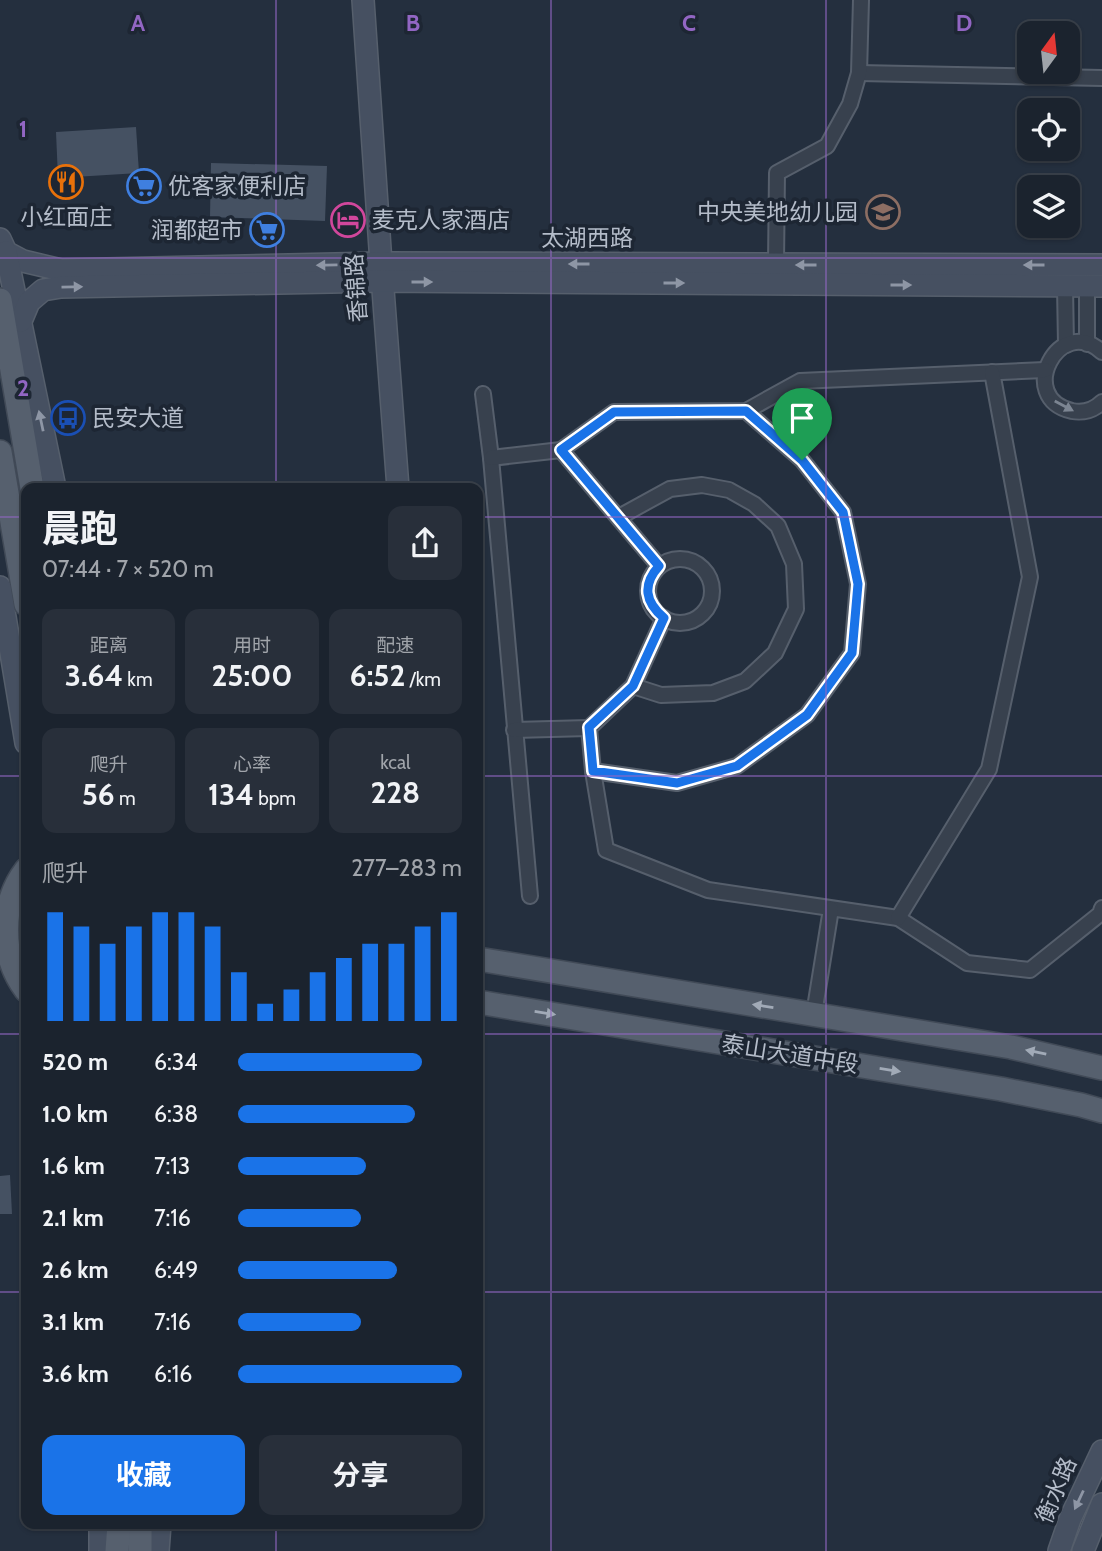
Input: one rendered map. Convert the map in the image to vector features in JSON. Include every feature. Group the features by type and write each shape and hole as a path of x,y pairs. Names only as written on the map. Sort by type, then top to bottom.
{"main road":[{"name":"香锦路","path":"363,0 398,483"},
{"name":"太湖西路","path":"3,245 23,261 61,270 381,272 1094,286"},
{"path":"3,245 54,483"},
{"name":"太湖西路","path":"21,321 29,302 43,290 61,287 381,272 776,264 1102,265"},
{"path":"0,300 31,483"},
{"path":"0,452 21,575"},
{"path":"0,587 21,713"},
{"path":"0,888 21,874"},
{"path":"15,982 7,954 4,923 13,891 21,877"},
{"name":"泰山大道中段","path":"483,960 1011,1046 1102,1068"},
{"name":"泰山大道中段","path":"483,1003 1001,1089 1102,1111"},
{"name":"衡水路","path":"1059,1551 1070,1520 1102,1451"},
{"name":"衡水路","path":"1083,1551 1102,1504"},
{"path":"100,1529 100,1551"},
{"path":"117,1551 119,1529"},
{"path":"140,1529 140,1551"},
{"path":"158,1551 160,1529"}],"street":[{"path":"776,264 777,173 827,146 850,104 859,73 861,0"},
{"path":"859,73 1102,78"},
{"path":"1065,286 1066,345"},
{"path":"1087,344 1094,286"},
{"path":"1102,352 1087,344 1066,345 1056,351 1049,360 1044,382 1048,393 1064,409 1087,411 1102,402"},
{"path":"491,458 561,450 614,412 746,411 800,381 1045,370"},
{"path":"898,918 989,769 1030,578 992,372"},
{"path":"483,394 530,896"},
{"path":"593,771 677,783 737,766 807,715 852,653 858,584 843,512 802,460 746,411"},
{"path":"561,450 659,566"},
{"path":"619,517 670,489 702,485 729,489 754,504 778,526 794,564 796,609 775,653 745,681 713,693 661,695 633,686"},
{"path":"677,558 696,563 704,569 712,587 708,606 693,620 673,622 664,618 650,603 648,583 652,574 659,566 677,558"},
{"path":"514,730 589,727 633,686 664,618"},
{"path":"589,727 606,850 708,890 898,918 967,964 1030,970 1101,913"},
{"path":"814,1014 831,909"}],"building":[{"path":"136,127 139,173 58,178 56,132"},
{"path":"211,163 327,166 325,221 210,217"},
{"path":"10,1175 12,1214 0,1214 0,1176"}],"place":[{"name":"小红面庄","path":"66,182"},
{"name":"优客家便利店","path":"144,186"},
{"name":"中央美地幼儿园","path":"883,212"},
{"name":"麦克人家酒店","path":"348,220"},
{"name":"润都超市","path":"267,230"},
{"name":"民安大道","path":"68,418"}],"route":[{"path":"746,411 802,460 843,512 858,584 852,653 807,715 737,766 677,783 593,771 589,727 633,686 664,618 650,603 648,593 648,583 659,566 561,450 614,412 746,411"}]}
